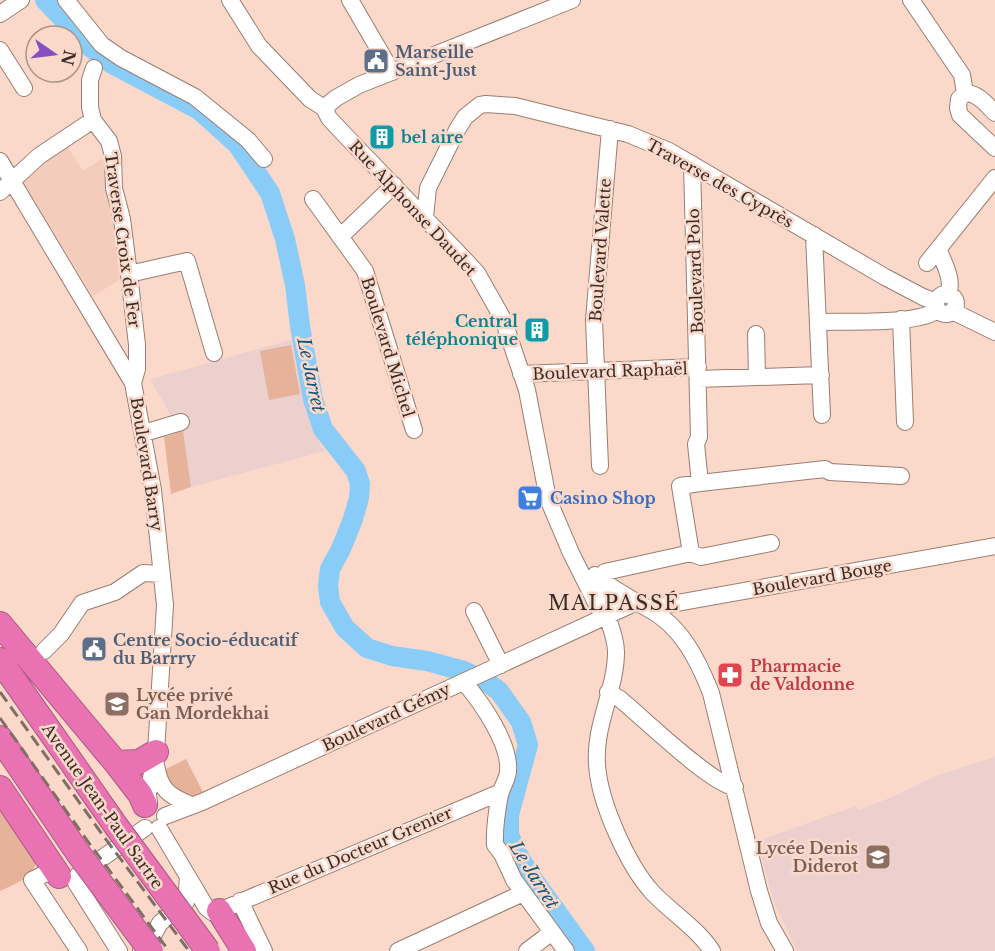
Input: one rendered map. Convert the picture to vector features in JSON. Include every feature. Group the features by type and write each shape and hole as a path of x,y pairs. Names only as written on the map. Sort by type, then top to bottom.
{"highway":[{"path":"0,624 116,763 154,814"},
{"name":"Avenue Jean-Paul Sartre","path":"0,660 116,826 208,951"},
{"path":"0,738 144,951"},
{"path":"116,763 139,762 156,755"},
{"path":"0,789 56,873"},
{"path":"222,906 244,951"}],"street":[{"path":"0,14 21,0"},
{"path":"66,0 102,45 195,97 248,140 264,159"},
{"name":"Rue Alphonse Daudet","path":"230,0 259,46 310,99 324,108 329,118 477,273 504,319 527,390 548,499 596,605 606,617"},
{"path":"350,0 392,72"},
{"path":"324,108 359,85 572,0"},
{"path":"911,0 962,75 965,93"},
{"path":"0,50 24,88"},
{"name":"Traverse Croix de Fer","path":"94,68 90,80 90,107 93,120 109,141 113,156 114,188 122,219 137,345 137,369 134,383"},
{"path":"995,113 972,93 965,93 958,99 960,115 995,148"},
{"name":"Traverse des Cyprès","path":"425,217 428,188 465,117 480,105 493,103 515,106 628,134 669,151 885,277 995,332"},
{"path":"6,187 39,156 93,120"},
{"name":"Boulevard Valette","path":"600,466 594,320 610,129"},
{"name":"Boulevard Barry","path":"0,161 6,187 134,383 144,433 162,574 165,621 156,755 148,794 154,814"},
{"name":"Boulevard Polo","path":"692,164 699,437 696,444 700,483"},
{"path":"927,263 989,197 995,178"},
{"path":"340,237 398,189 416,192 428,188"},
{"name":"Boulevard Michel","path":"314,199 365,271 414,430"},
{"path":"814,235 822,415"},
{"path":"819,322 901,320 932,314 943,304 951,288 950,278 939,249"},
{"path":"129,274 187,261 214,353"},
{"path":"901,320 905,422"},
{"path":"756,334 758,377"},
{"name":"Boulevard Raphaël","path":"521,374 596,371 758,377 821,375"},
{"path":"144,433 182,422"},
{"path":"691,553 680,486 825,470 901,476"},
{"name":"Rue Alphonse Daudet","path":"546,484 590,571 601,580"},
{"path":"712,951 700,936 652,892 634,867 621,843 601,791 597,764 598,737 616,650 606,617 600,587 601,580 605,572 691,553 701,557 771,543"},
{"name":"Boulevard Bouge","path":"606,617 611,613 643,605 995,546"},
{"path":"44,651 61,634 82,603 116,592 143,573 162,574"},
{"path":"601,580 643,605 678,632 692,651 703,672 711,693 759,891 769,923 785,951"},
{"path":"474,611 496,668"},
{"name":"Boulevard Gémy","path":"114,948 76,883 78,875 154,814 202,802 606,617"},
{"path":"464,682 489,717 508,761 508,774 501,792 494,832 495,845 502,854 514,880 566,951"},
{"path":"608,693 620,699 694,763 727,786 735,787"},
{"path":"156,755 158,779 154,814 188,877 222,906 264,951"},
{"path":"158,779 167,793 191,805"},
{"name":"Rue du Docteur Grenier","path":"222,906 501,792"},
{"path":"79,951 33,880 56,873 95,933 114,948 144,951 160,922 186,902 188,877"},
{"path":"398,951 523,893"},
{"path":"527,951 552,932"}],"shaded area":[{"path":"65,143 83,171 108,155 127,275 93,296 22,180"},
{"path":"294,339 307,411 321,447 325,451 191,487 181,418 171,417 151,379"},
{"path":"291,345 300,394 269,400 260,351"},
{"path":"183,431 191,487 171,494 164,437"},
{"name":"Lycée Denis Diderot","path":"995,757 995,951 797,951 774,902 757,841 856,806 858,810 938,775"},
{"path":"186,759 203,792 190,797 177,792 165,777 166,769"},
{"path":"0,805 36,863 27,877 0,891"}],"waterway":[{"name":"Le Jarret","path":"45,0 89,46 112,64 199,110 237,144 270,193 285,239 295,285 313,399 323,429 356,471 360,484 353,519 330,569 328,586 330,602 345,628 367,648 392,656 427,661 464,671 487,682 499,691 521,722 528,745 509,815 509,834 515,850 533,879 585,951"}],"railway":[{"path":"0,692 189,951"},
{"path":"0,718 169,951"}],"place":[{"name":"Marseille Saint-Just","path":"376,61"},
{"name":"bel aire","path":"382,137"},
{"name":"Central téléphonique","path":"537,330"},
{"name":"Casino Shop","path":"530,498"},
{"name":"Centre Socio-éducatif du Barrry","path":"94,649"},
{"name":"Pharmacie de Valdonne","path":"730,675"},
{"name":"Lycée privé Gan Mordekhai","path":"117,704"},
{"name":"Lycée Denis Diderot","path":"878,857"}],"district":[{"name":"MALPASSÉ","path":"614,603"}]}
